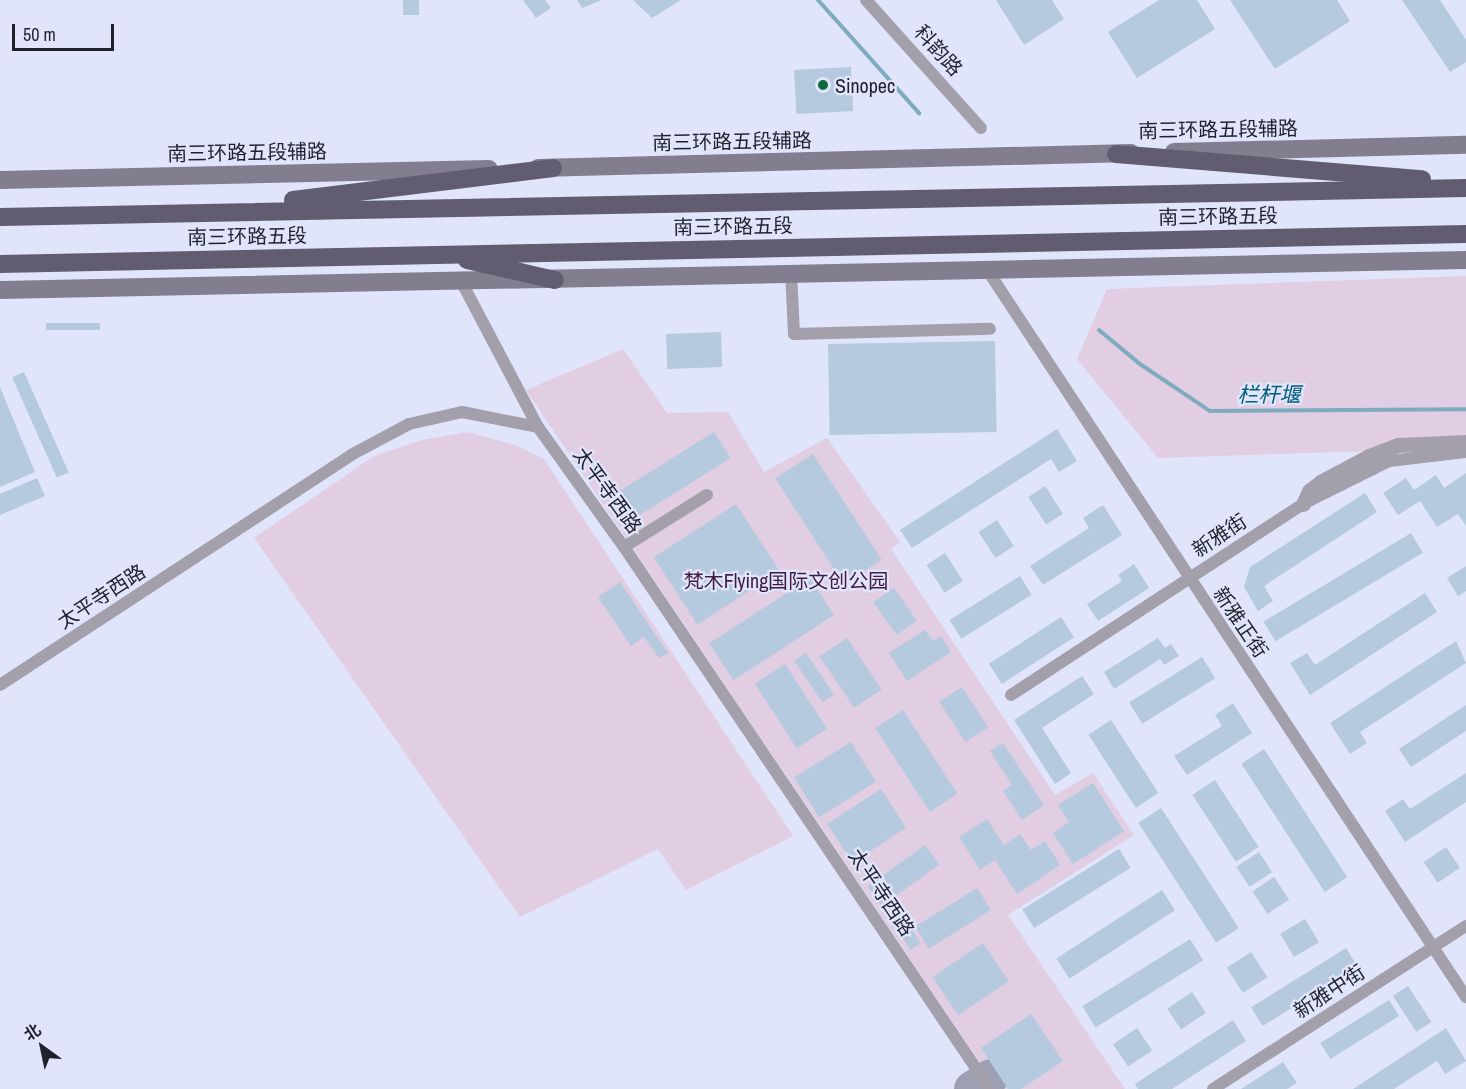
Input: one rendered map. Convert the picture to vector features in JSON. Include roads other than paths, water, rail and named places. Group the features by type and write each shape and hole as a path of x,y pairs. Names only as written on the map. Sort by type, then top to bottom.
{"highway":[{"path":"1116,154 1466,183"},
{"path":"197,213 553,168"},
{"name":"南三环路五段","path":"0,217 1466,188"},
{"name":"南三环路五段","path":"0,264 1466,234"},
{"path":"439,254 555,280"}],"main road":[{"name":"南三环路五段辅路","path":"0,180 1466,146"},
{"path":"0,291 555,280 791,272 1466,260"}],"street":[{"name":"科韵路","path":"866,0 981,128"},
{"name":"新雅正街","path":"986,268 1466,997"},
{"path":"791,272 794,334 990,329"},
{"path":"461,281 538,427"},
{"name":"太平寺西路","path":"0,686 351,455 410,424 462,411 538,427 624,547 990,1089"},
{"path":"1303,504 1309,491 1322,481 1369,456 1398,445 1466,442"},
{"name":"新雅街","path":"1011,695 1303,504 1389,461 1466,452"},
{"path":"624,547 707,495"},
{"name":"新雅中街","path":"1213,1089 1466,926"}],"waterway":[{"name":"栏杆堰","path":"818,0 919,113"},
{"name":"栏杆堰","path":"1099,330 1140,364 1210,411 1466,409"}],"place":[{"name":"Sinopec","path":"823,85"}],"park label":[{"name":"梵木Flying国际文创公园","path":"786,580"}]}
